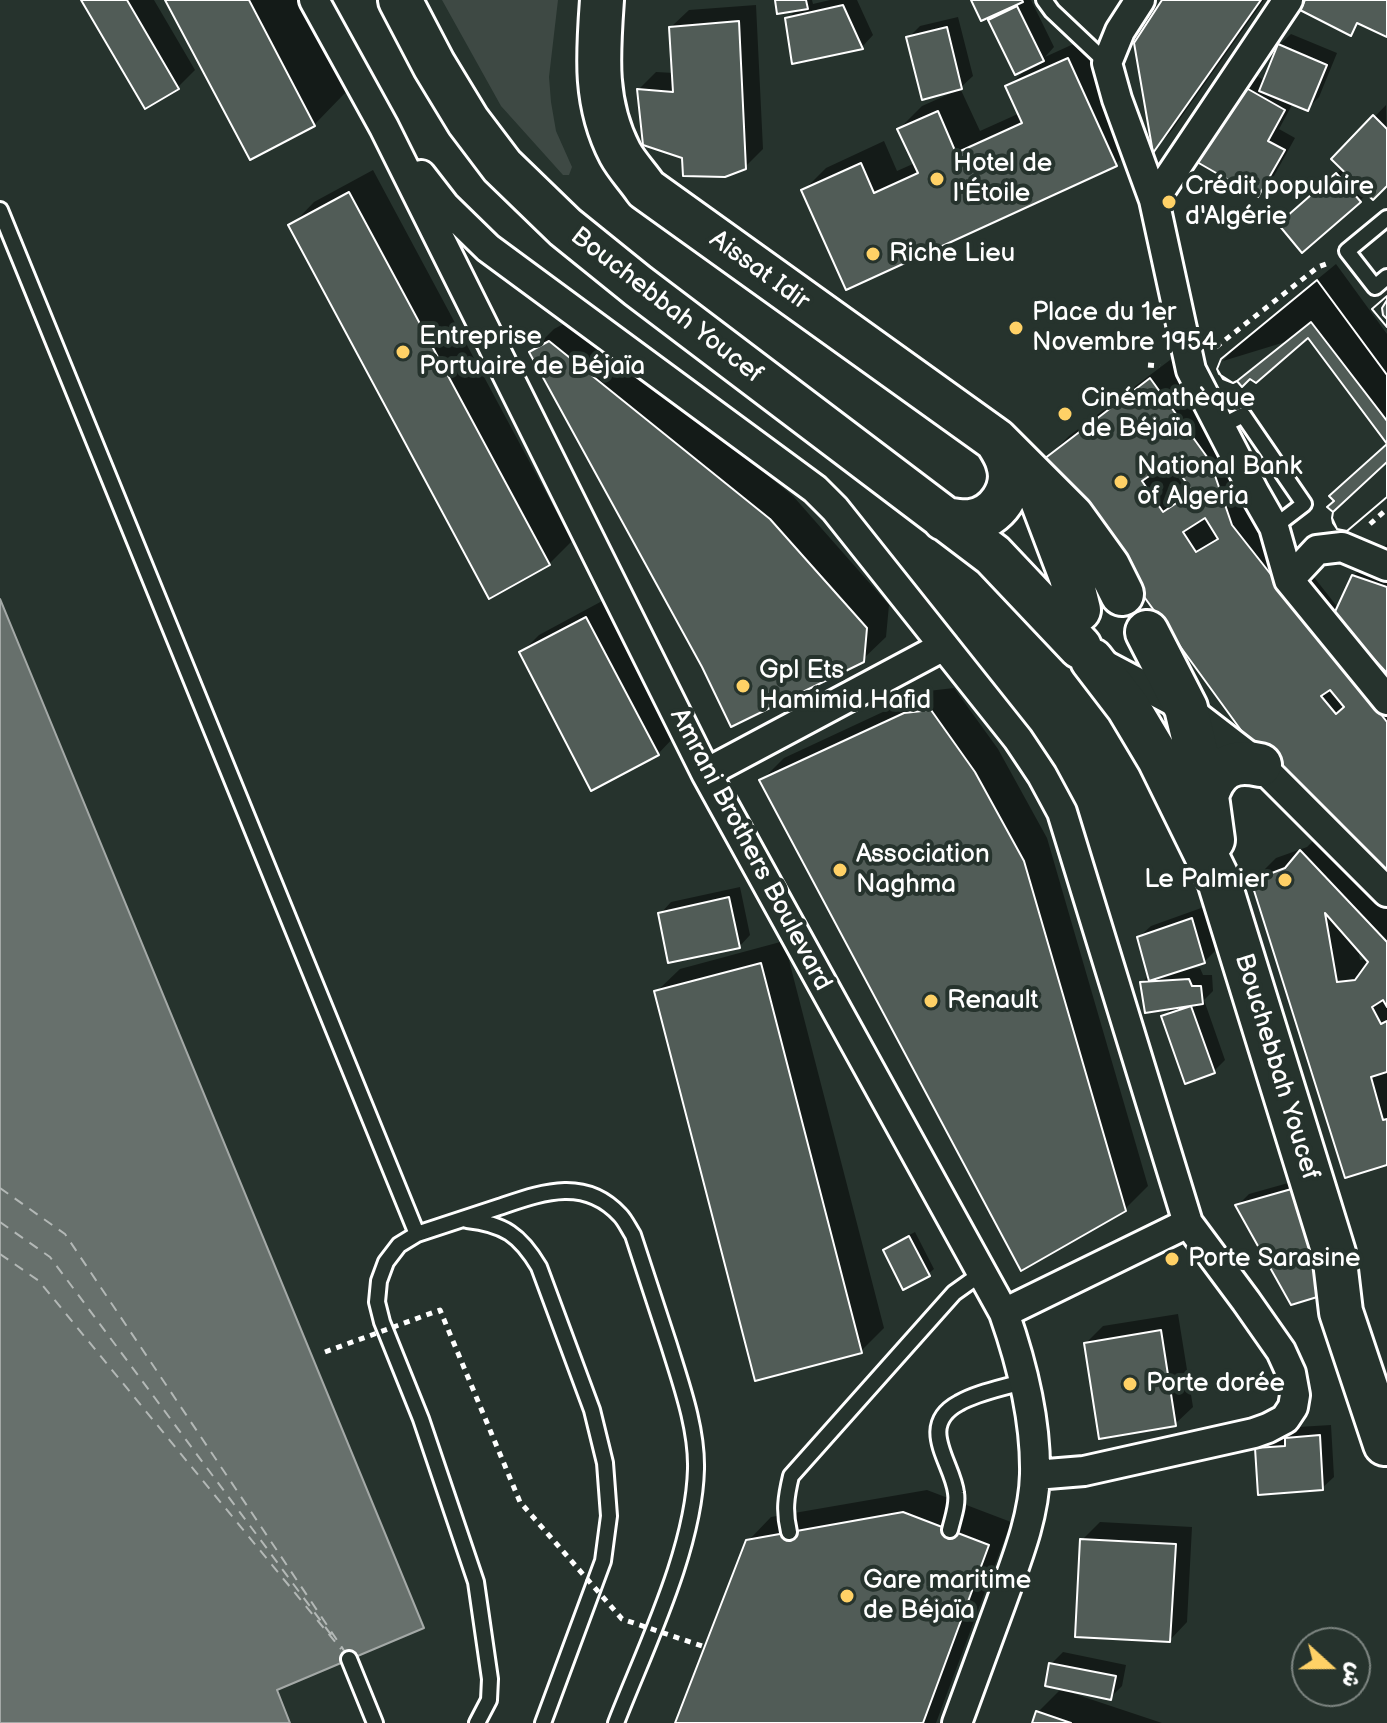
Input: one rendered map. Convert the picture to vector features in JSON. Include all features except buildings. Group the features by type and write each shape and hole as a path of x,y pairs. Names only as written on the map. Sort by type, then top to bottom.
{"main road":[{"name":"Bouchebbah Youcef","path":"400,0 468,121 502,166 565,227 944,519 1094,621 1128,707 1159,759 1219,881 1334,1253 1341,1312 1386,1445"},
{"name":"Aissat Idir","path":"602,0 598,74 604,115 621,156 646,189 996,440 1078,525 1108,566 1094,621"},
{"path":"944,519 972,521 987,515 1007,493 1011,479 1009,465 996,440"},
{"name":"Bouchebbah Youcef","path":"993,555 1094,621"},
{"name":"Bouchebbah Youcef","path":"1094,621 1133,599 1142,608 1147,632 1186,708 1207,796 1219,881"},
{"path":"1094,621 1114,665 1137,654 1147,632"},
{"path":"1207,796 1210,785 1226,767 1249,762 1260,765"},
{"name":"Bouchebbah Youcef","path":"1334,1253 1367,1305 1387,1364"}],"street":[{"name":"Amrani Brothers Boulevard","path":"314,0 384,127 706,773 1004,1313 1017,1349 1033,1429 1035,1475 1031,1513 957,1723"},
{"path":"1140,0 1120,31 1107,63 1154,200 1191,370 1274,527 1289,580 1387,700"},
{"path":"1154,200 1288,0"},
{"path":"384,127 445,206 488,248 815,489 835,509 1018,739 1062,812 1188,1223 1281,1351 1291,1373 1295,1395 1293,1407 1285,1419 1254,1433 1084,1471 1035,1475"},
{"path":"1289,580 1317,550 1342,547 1387,566"},
{"name":"Bouchebbah Youcef","path":"1094,621 1186,708"},
{"path":"706,773 944,646"},
{"path":"1186,708 1260,765 1387,892"},
{"path":"1004,1313 1188,1223"}],"lane":[{"path":"1044,0 1107,63"},
{"path":"0,210 417,1234"},
{"path":"1387,218 1347,251 1375,287 1387,277"},
{"path":"477,1723 489,1700 490,1679 476,1582 421,1419 382,1322 377,1302 379,1281 386,1262 399,1245 417,1234 537,1194 560,1190 582,1192 603,1201 621,1216 633,1235 682,1385 696,1468 691,1514 673,1578 616,1723"},
{"path":"443,1225 465,1220 489,1223 510,1232 527,1247 539,1267 592,1410 605,1463 609,1516 603,1561 543,1723"},
{"path":"789,1532 785,1501 791,1476 954,1293 982,1273"},
{"path":"950,1530 957,1505 956,1492 939,1447 941,1422 947,1411 957,1404 1025,1381"},
{"path":"349,1659 375,1723"}],"path":[{"path":"1191,370 1219,344 1318,267 1331,264 1347,251"},
{"path":"325,1352 440,1310 520,1502 622,1619 705,1647"}],"shaded area":[{"path":"442,0 558,0 549,77 556,131 572,167 569,175 563,175 501,106"},
{"path":"0,599 424,1628 277,1690 290,1723 0,1723"}],"ferry route":[{"path":"0,1188 65,1234 347,1655"},
{"path":"0,1222 50,1257 332,1636"},
{"path":"0,1254 39,1281 341,1649"}],"place":[{"name":"Hotel de l'Étoile","path":"937,179"},
{"name":"Crédit populaire d'Algérie","path":"1169,202"},
{"name":"Riche Lieu","path":"873,254"},
{"name":"Place du 1er Novembre 1954","path":"1016,328"},
{"name":"Entreprise Portuaire de Béjaïa","path":"403,352"},
{"name":"Cinémathèque de Béjaïa","path":"1065,414"},
{"name":"National Bank of Algeria","path":"1121,482"},
{"name":"Gpl Ets Hamimid Hafid","path":"743,686"},
{"name":"Association Naghma","path":"840,870"},
{"name":"Le Palmier","path":"1285,880"},
{"name":"Renault","path":"931,1001"},
{"name":"Porte Sarasine","path":"1172,1259"},
{"name":"Porte dorée","path":"1130,1384"},
{"name":"Gare maritime de Béjaïa","path":"847,1596"}]}
